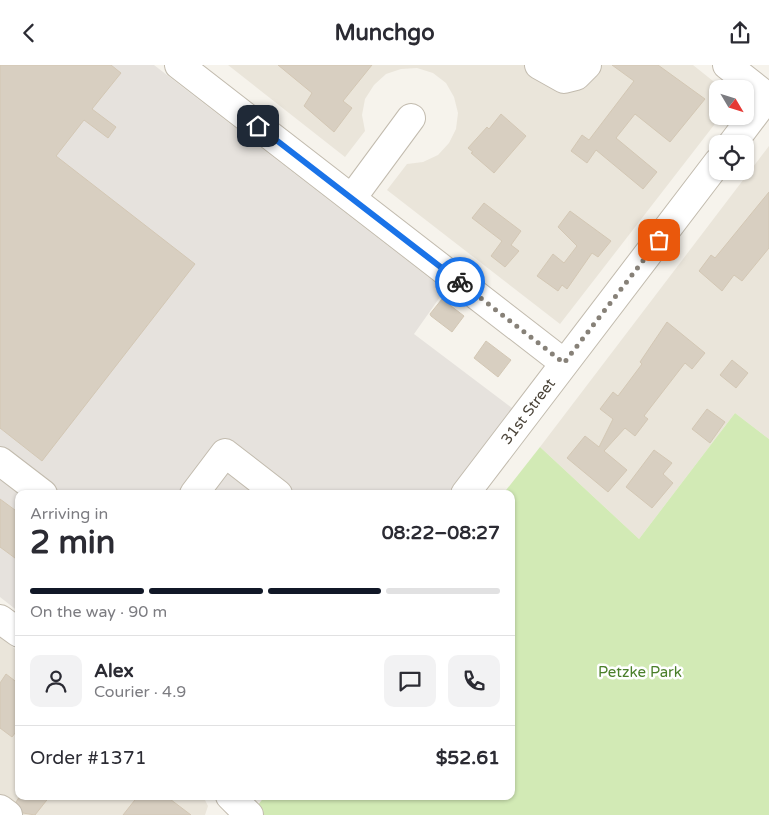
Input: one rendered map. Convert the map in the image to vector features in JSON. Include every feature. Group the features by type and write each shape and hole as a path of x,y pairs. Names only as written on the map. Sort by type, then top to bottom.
{"street":[{"path":"180,65 564,363"},
{"path":"539,65 564,79 576,76 588,65"},
{"path":"727,65 769,96 739,135"},
{"path":"352,198 411,118"},
{"name":"31st Street","path":"468,490 709,175"},
{"path":"197,490 225,453 273,490"},
{"path":"0,461 38,490"},
{"path":"0,619 15,630"},
{"path":"0,809 8,815"}],"shaded area":[{"path":"0,65 154,65 445,290 414,334 512,408 450,490 15,490 15,609 0,597"},
{"path":"228,65 693,65 712,80 709,80 709,125 714,125 560,324 387,190 407,164 423,162 438,155 449,143 456,129 458,113 454,97 446,83 433,73 417,68 401,69 386,74 374,85 365,99 362,115 365,131 345,157"},
{"path":"769,146 769,439 735,413 639,539 540,447 743,180 754,180 754,166"},
{"path":"0,637 15,649 15,800 205,800 208,806 205,815 0,815"}],"green space":[{"name":"Petzke Park","path":"735,413 769,439 769,815 250,815 262,800 515,800 515,490 506,490 540,447 639,539"}],"building":[{"path":"0,65 111,65 121,73 92,109 116,127 108,138 84,120 56,156 195,264 42,461 0,428"},
{"path":"278,65 372,65 343,101 352,108 334,132 304,106 312,93"},
{"path":"612,65 658,65 705,99 670,142 635,114 616,138 657,172 643,189 596,150 587,163 571,151 582,135 589,140 634,81"},
{"path":"501,114 526,136 494,173 471,153 473,152 468,148 487,127 489,129"},
{"path":"769,192 769,248 742,281 734,275 722,291 699,271 711,255 715,258"},
{"path":"484,203 521,231 511,245 519,251 505,267 491,256 502,241 472,218"},
{"path":"570,211 611,241 598,257 592,253 567,289 562,285 558,291 537,276 553,254 564,263 577,246 558,227"},
{"path":"442,299 464,316 452,332 430,314"},
{"path":"667,322 705,353 692,369 685,363 644,416 648,419 635,436 625,428 604,451 627,470 608,492 567,458 585,436 599,447 613,419 600,409 613,392 618,396 642,364 640,362"},
{"path":"486,341 511,360 498,377 474,358"},
{"path":"732,360 748,373 736,388 720,375"},
{"path":"707,409 725,422 710,443 692,429"},
{"path":"654,450 672,463 663,474 673,483 652,508 626,487"},
{"path":"0,499 15,510 15,558 0,547"},
{"path":"6,674 15,681 15,733 12,737 0,728 0,683"},
{"path":"17,800 47,800 35,815 23,813 16,802"},
{"path":"135,800 171,800 191,815 123,815"}],"way so far":[{"path":"460,282 564,363 659,240"}],"route":[{"path":"258,126 460,282"}]}
